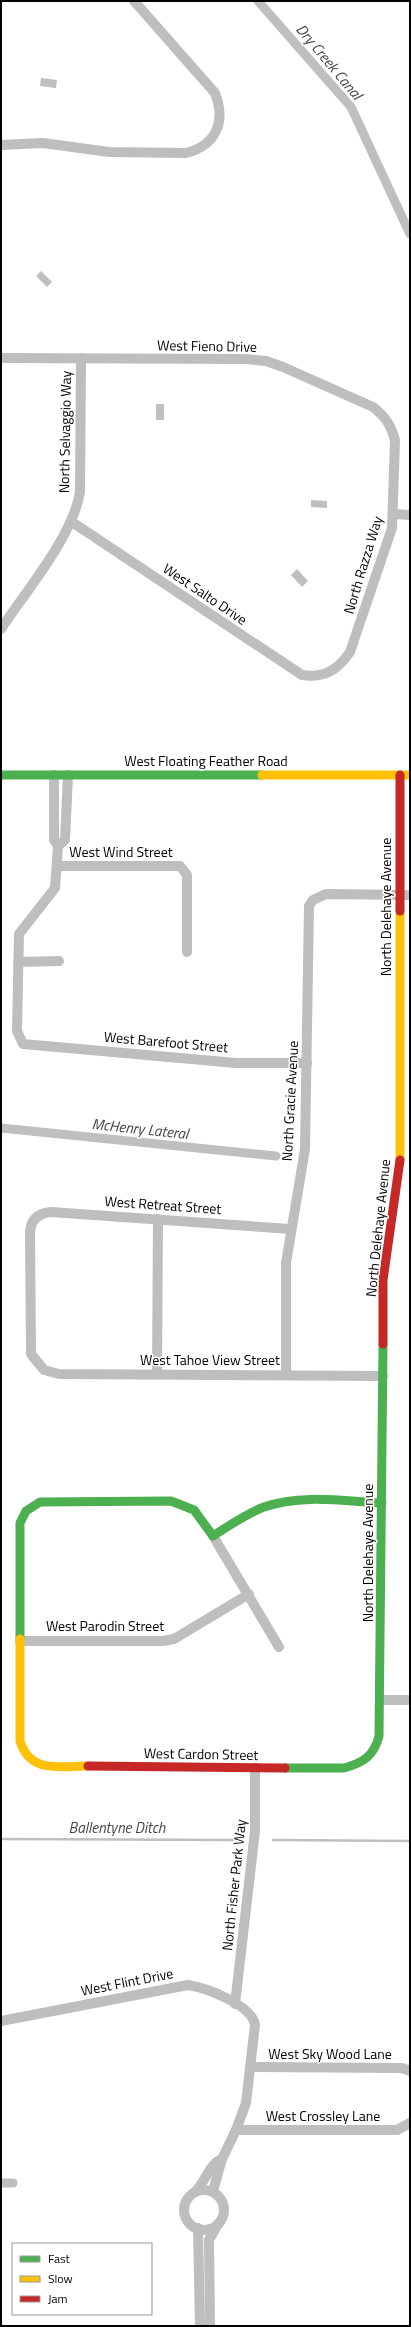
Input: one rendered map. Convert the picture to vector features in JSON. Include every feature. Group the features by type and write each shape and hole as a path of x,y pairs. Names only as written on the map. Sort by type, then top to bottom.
{"street":[{"path":"1,145 43,143 109,152 186,153 196,150 212,138 220,118 220,106 209,85 134,1"},
{"name":"West Fieno Drive","path":"1,358 245,359 266,361 373,407 382,414 392,429"},
{"name":"North Selvaggio Way","path":"1,629 72,522 80,492 81,358"},
{"name":"North Razza Way","path":"327,674 341,665 350,652 389,541 394,514 395,441 392,429"},
{"path":"394,514 410,514"},
{"name":"West Salto Drive","path":"72,522 302,675 315,677 327,674"},
{"name":"West Floating Feather Road","path":"1,775 410,775"},
{"path":"54,775 54,840 58,846 55,888 19,934 18,962 59,962"},
{"path":"58,846 65,840 68,775"},
{"name":"North Delehaye Avenue","path":"372,1755 379,1744 381,1700 383,1280 400,1168 405,895 400,775"},
{"name":"West Wind Street","path":"56,866 180,866 185,870 187,875 187,952"},
{"name":"North Gracie Avenue","path":"286,1375 286,1263 290,1228 305,1149 308,912 313,900 326,894 405,895"},
{"name":"West Barefoot Street","path":"18,962 17,1031 23,1044 236,1063 307,1063"},
{"name":"West Retreat Street","path":"39,1366 31,1354 30,1346 30,1232 35,1218 40,1214 51,1212 290,1228"},
{"path":"157,1374 158,1219"},
{"name":"West Tahoe View Street","path":"39,1366 48,1372 59,1374 383,1376"},
{"path":"20,1641 20,1523 26,1509 35,1503 45,1500 171,1501 194,1510 213,1536 279,1646"},
{"path":"213,1536 251,1513 272,1504 294,1501 382,1503"},
{"name":"West Parodin Street","path":"20,1641 163,1641 174,1639 249,1594"},
{"name":"West Cardon Street","path":"20,1641 20,1741 23,1752 28,1759 45,1766 344,1768 360,1764 372,1755"},
{"path":"381,1700 410,1700"},
{"name":"North Fisher Park Way","path":"235,2004 255,1831 255,1768"},
{"name":"West Flint Drive","path":"1,2021 188,1986 198,1987 244,2008 252,2015 255,2025 250,2067"},
{"path":"213,2192 222,2159 236,2130 246,2103 250,2067"},
{"name":"West Sky Wood Lane","path":"250,2067 402,2068 410,2070"},
{"name":"West Crossley Lane","path":"236,2130 397,2130 409,2124"},
{"path":"218,2224 205,2230 198,2228 192,2225 185,2214 186,2202 202,2186 216,2161 222,2159"},
{"path":"195,2192 201,2190 213,2192 221,2198 224,2205 222,2219 209,2240 210,2326"},
{"path":"198,2228 200,2326"}],"shaded area":[{"path":"41,78 57,80 56,88 40,86"},
{"path":"41,271 52,282 47,287 36,276"},
{"path":"156,404 164,404 164,420 156,420"},
{"path":"311,500 327,501 327,508 311,507"},
{"path":"297,569 308,581 302,587 291,575"}],"waterway":[{"name":"Dry Creek Canal","path":"258,1 351,107 410,234"},
{"name":"McHenry Lateral","path":"1,1128 276,1156"},
{"name":"Ballentyne Ditch","path":"1,1839 233,1840"},
{"name":"Ballentyne Ditch","path":"273,1840 410,1841"},
{"path":"1,2183 13,2183"}],"traffic: fast":[{"path":"1,775 262,775"},
{"path":"285,1768 344,1768 357,1764 371,1754 379,1736 383,1344"},
{"path":"20,1639 20,1523 26,1511 40,1502 171,1501 194,1510 213,1536 250,1513 278,1503 307,1499 382,1503"}],"traffic: slow":[{"path":"262,775 409,775"},
{"path":"400,911 400,1160"},
{"path":"20,1639 20,1741 25,1752 31,1759 47,1766 88,1766"}],"traffic: jam":[{"path":"400,775 400,911"},
{"path":"383,1344 383,1280 400,1160"},
{"path":"88,1766 285,1768"}]}
